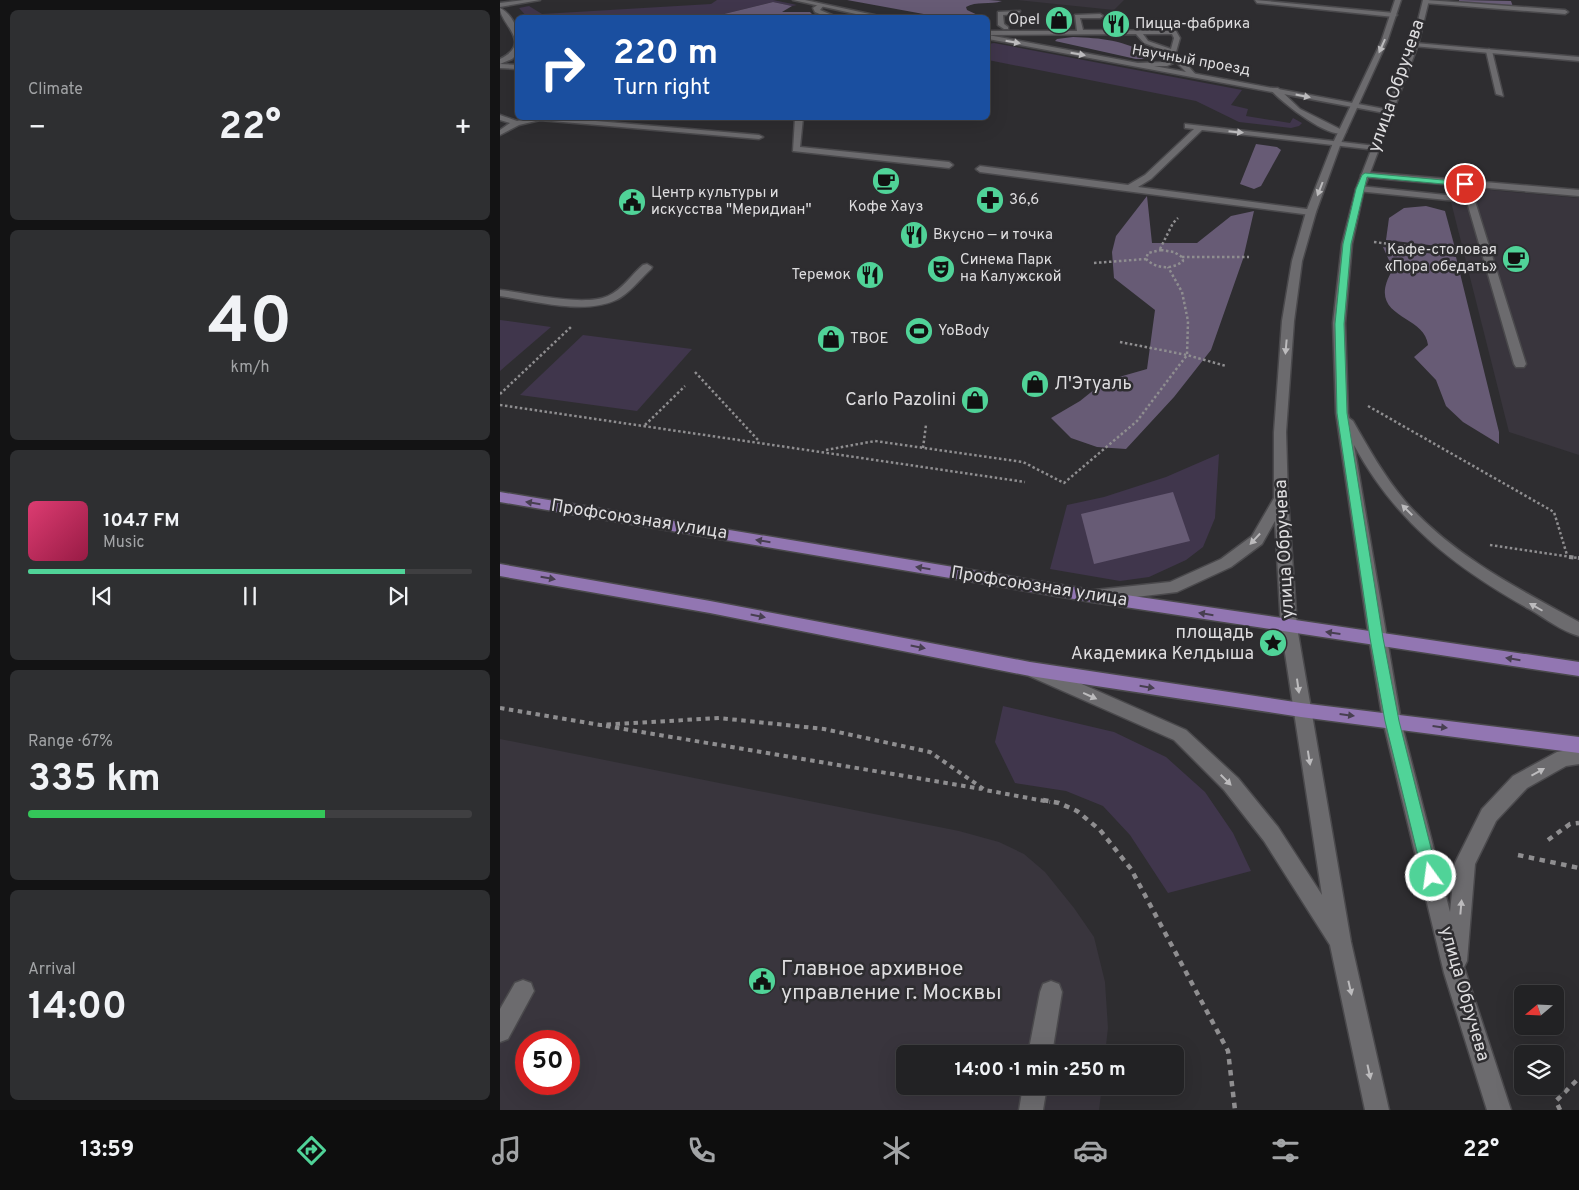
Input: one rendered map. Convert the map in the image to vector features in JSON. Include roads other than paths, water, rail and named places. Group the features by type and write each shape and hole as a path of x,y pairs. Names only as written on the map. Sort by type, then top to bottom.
{"main road":[{"path":"500,5 537,0"},
{"path":"796,0 812,3 821,2 873,15"},
{"path":"1312,7 1315,0"},
{"name":"улица Обручева","path":"1377,1110 1340,942 1289,627 1281,498 1280,432 1288,321 1297,261 1311,212 1337,143 1384,42 1398,0"},
{"path":"1257,1 1394,16"},
{"path":"1426,1 1565,12"},
{"name":"улица Обручева","path":"1426,1 1415,46 1360,189 1347,244 1339,324 1342,413 1377,638 1392,721 1455,972 1498,1110"},
{"path":"821,2 816,8 817,11 828,15"},
{"path":"500,10 513,25 515,33"},
{"path":"1006,28 1001,25 1000,13 1018,12"},
{"path":"1069,12 1077,16 1100,16"},
{"path":"1077,16 1080,32"},
{"path":"996,32 1015,24"},
{"path":"1069,24 1078,24"},
{"path":"1138,32 1146,42 1173,52"},
{"path":"990,33 1174,32 1177,38 1173,52 1177,60 1192,75"},
{"name":"Научный проезд","path":"990,38 1390,112"},
{"path":"1415,46 1579,59"},
{"path":"1489,51 1500,94"},
{"path":"500,64 515,52"},
{"path":"1138,65 1167,64 1177,60"},
{"path":"500,64 515,66"},
{"path":"1275,90 1284,102 1311,119 1342,132"},
{"path":"500,117 516,123"},
{"path":"500,133 516,123 530,120"},
{"path":"563,120 759,137"},
{"path":"799,120 796,149 949,165"},
{"path":"1188,126 1376,148"},
{"path":"1128,189 1148,177 1200,128"},
{"path":"980,169 1311,212"},
{"path":"1365,175 1579,193"},
{"path":"1360,189 1471,200 1520,364"},
{"path":"500,293 582,303 613,298 646,267"},
{"path":"1342,413 1374,468 1401,505 1445,547 1493,582 1579,630"},
{"name":"Профсоюзная улица","path":"500,497 1092,596 1579,669"},
{"path":"1092,596 1172,588 1226,563 1257,540 1281,498"},
{"path":"500,570 710,607 1030,669 1301,710 1579,745"},
{"path":"1030,669 1180,735 1231,784 1271,834 1340,942"},
{"path":"1455,972 1465,863 1489,815 1520,782 1563,758 1579,756"},
{"path":"500,1031 523,991"},
{"path":"1042,1045 1051,992"},
{"path":"1030,1110 1033,1095"}],"place":[{"name":"Opel","path":"1059,20"},
{"name":"Пицца-фабрика","path":"1116,24"},
{"name":"Кофе Хауз","path":"886,181"},
{"name":"36,6","path":"990,200"},
{"name":"Центр культуры и искусства \"Меридиан\"","path":"632,202"},
{"name":"Вкусно — и точка","path":"914,235"},
{"name":"Кафе-столовая «Пора обедать»","path":"1516,259"},
{"name":"Синема Парк на Калужской","path":"941,269"},
{"name":"Теремок","path":"870,275"},
{"name":"YoBody","path":"919,331"},
{"name":"ТВОЕ","path":"831,339"},
{"name":"Л'Этуаль","path":"1035,384"},
{"name":"Carlo Pazolini","path":"975,400"},
{"name":"площадь Академика Келдыша","path":"1273,643"},
{"name":"Главное архивное управление г. Москвы","path":"762,981"}]}
